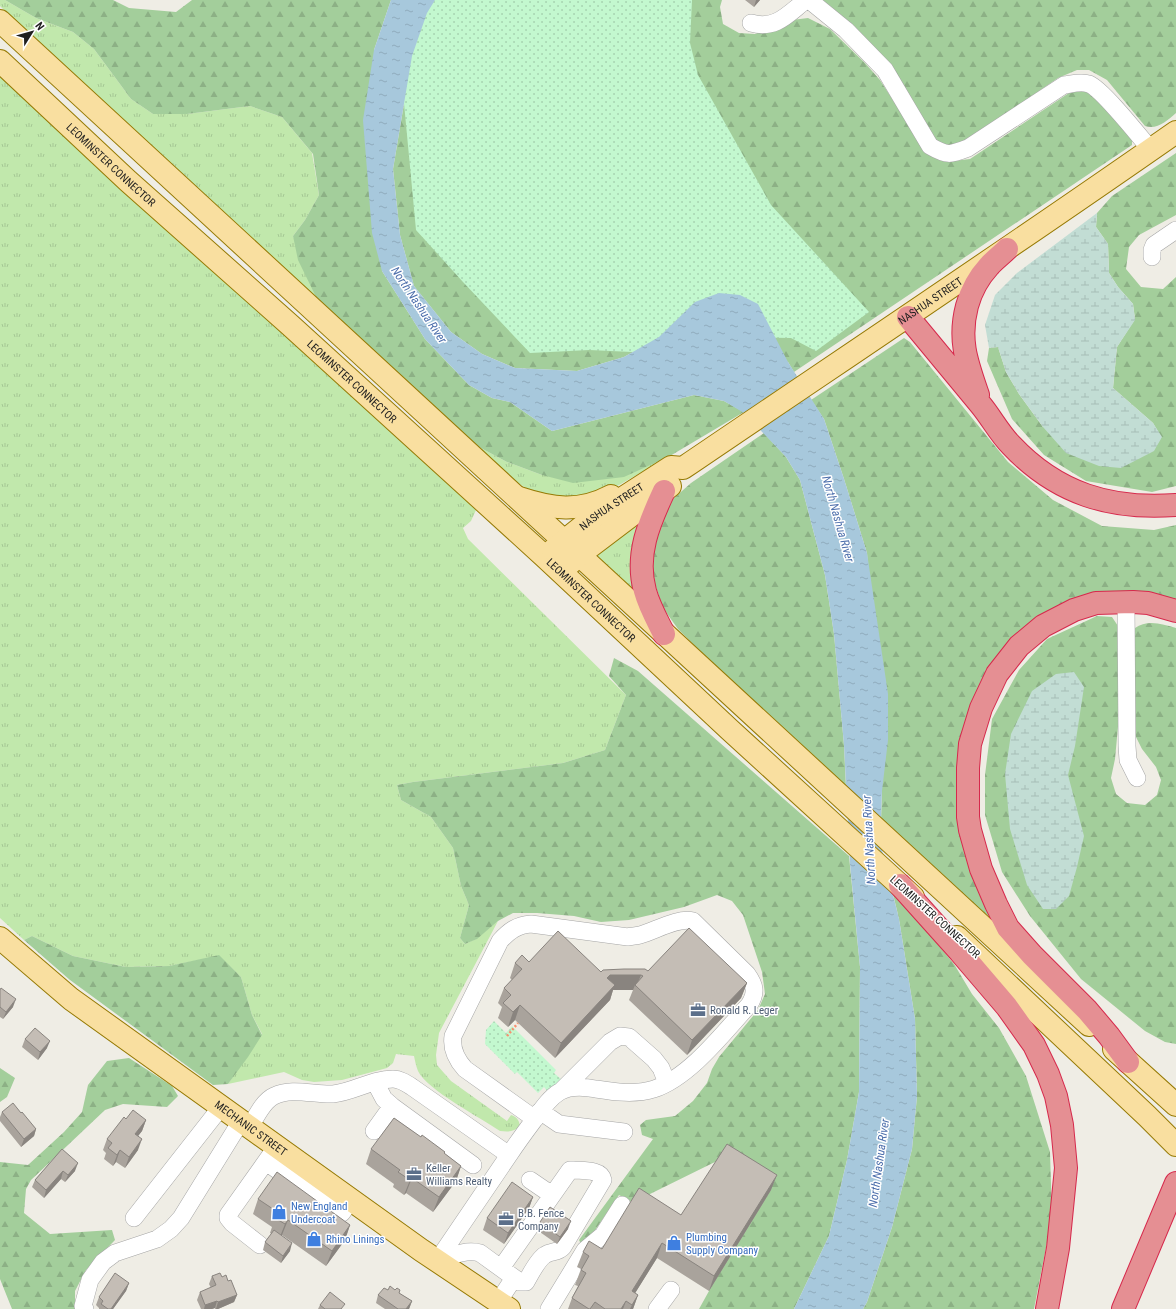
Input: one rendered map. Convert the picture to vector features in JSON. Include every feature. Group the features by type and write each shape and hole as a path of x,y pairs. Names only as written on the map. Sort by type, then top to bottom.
{"highway":[{"path":"981,406 965,354 963,335 964,320 970,294 975,284 989,266 1007,250"},
{"path":"908,317 981,406 1010,445 1048,478 1097,500 1131,506 1176,505"},
{"path":"664,491 650,520 645,538 642,553 642,575 646,593 664,634"},
{"path":"1128,1062 1087,1010 1032,955 1008,928 996,904 981,869 970,830 968,816 968,768 970,744 981,708 997,674 1019,646 1043,626 1074,610 1096,604 1126,602 1148,603 1176,610"},
{"path":"900,886 948,933 1007,1007 1027,1034 1040,1057 1056,1096 1062,1125 1066,1168 1058,1242 1047,1309"},
{"path":"1123,1309 1172,1193"}],"main road":[{"path":"0,21 1176,1105"},
{"name":"LEOMINSTER CONNECTOR","path":"0,60 128,181 290,325 545,557 804,799 900,886"},
{"name":"NASHUA STREET","path":"561,572 571,548 598,514 720,443 1007,250 1176,132"},
{"name":"NASHUA STREET","path":"545,557 571,548 664,491 680,477 677,467"},
{"path":"517,497 556,508 580,507 603,500 652,472 677,467"},
{"name":"LEOMINSTER CONNECTOR","path":"948,933 1119,1089 1176,1145"},
{"name":"MECHANIC STREET","path":"0,938 71,999 245,1124 271,1154 351,1200 503,1305"}],"street":[{"path":"751,23 758,25 772,24 786,16 806,0"},
{"path":"809,0 846,30 885,70 930,146 942,153 948,154 968,148 1064,85 1078,83 1090,84 1102,94 1151,150"},
{"path":"1152,257 1154,245 1176,230"},
{"path":"1126,602 1127,746 1128,760 1136,778"},
{"path":"561,1091 580,1087 622,1092 638,1092 653,1089 667,1083 702,1056 750,1005 755,992 753,983 747,974 692,920 680,921 641,935 628,937 531,924 524,925 508,933 500,941 453,1036 452,1041 454,1053 465,1069 538,1115 559,1124 624,1132"},
{"path":"437,1260 509,1155 549,1100 561,1091 610,1042 620,1036 629,1037 654,1059 661,1068 667,1083"},
{"path":"85,1309 83,1306 90,1280 103,1262 115,1253 157,1239 172,1229 245,1124 267,1101 276,1095 291,1092 332,1094 375,1082 390,1079 399,1080 509,1155"},
{"path":"375,1082 384,1099 392,1106 473,1165"},
{"path":"374,1131 392,1106"},
{"path":"134,1218 221,1107"},
{"path":"260,1245 232,1223 228,1216 271,1154"},
{"path":"437,1260 462,1253 480,1253 507,1273 520,1282 526,1282 542,1257 560,1250 563,1247 602,1180 602,1176 599,1172 570,1170 520,1240 507,1273 503,1305"},
{"path":"530,1180 552,1195"},
{"path":"548,1309 586,1250 603,1235 622,1205"},
{"path":"520,1240 542,1257"},
{"path":"657,1309 671,1290"}],"path":[{"path":"507,1036 518,1023"}],"green space":[{"path":"0,0 5,0 36,18 73,32 94,49 131,99 153,114 187,114 250,106 282,117 312,153 319,195 305,220 293,236 318,301 10,16 0,6"},
{"path":"5,0 113,0 129,8 176,12 192,0 391,0 374,50 382,271 425,339 469,385 492,398 510,402 552,431 694,395 724,401 744,412 670,456 624,477 573,483 542,475 507,462 479,447 318,301 298,260 293,236 305,220 319,195 313,154 282,117 250,106 187,114 153,114 131,99 94,49 73,32 36,18"},
{"path":"431,0 692,0 690,43 698,75 771,205 869,312 816,351 791,338 743,337 654,353 589,350 530,353 416,230 400,61"},
{"path":"435,0 722,0 720,7 723,24 739,33 755,34 792,20 808,18 830,29 880,80 922,145 953,161 970,159 1072,91 1084,91 1097,95 1132,139 1132,145 794,372 788,362 659,337 624,357 577,371 515,368 482,354 451,332 414,286 400,235 393,169 412,56"},
{"path":"820,0 1176,0 1176,113 1158,126 1145,126 1107,80 1089,70 1077,70 1058,78 962,144 943,146 933,137"},
{"path":"0,67 450,482 476,510 471,521 463,528 468,539 626,695 605,750 563,763 397,785 401,800 431,817 453,848 461,886 469,905 460,938 465,944 476,939 498,921 439,1033 436,1055 437,1065 451,1081 507,1121 511,1115 516,1118 520,1126 513,1130 500,1131 432,1087 418,1071 414,1056 396,1054 393,1063 387,1068 342,1080 314,1082 302,1080 284,1072 228,1084 262,1034 252,1015 241,977 219,956 169,966 126,967 73,956 32,936 24,940 0,918"},
{"path":"1176,153 1176,215 1139,235 1129,247 1126,269 1141,287 1163,289 1176,277 1176,486 1152,492 1086,481 1044,455 1012,419 987,361 989,348 998,347 1006,372 1019,394 1043,427 1161,437 1153,423 1113,388 1117,347 1135,319 1133,304 1118,287 1109,273 1108,244 1096,227 1097,213 1112,196"},
{"path":"1097,213 1096,227 1108,244 1109,273 1118,287 1133,304 1135,320 1117,347 1113,388 1153,423 1162,437 1154,451 1121,468 1099,466 1066,453 1043,427 1019,394 1006,372 998,347 989,348 985,325 995,295 1017,273"},
{"path":"904,338 910,342 1008,462 1053,500 1102,526 1154,530 1176,525 1176,601 1046,615 967,731 992,913 989,917 881,821 882,791 867,553 824,419 811,400"},
{"path":"764,433 786,457 800,480 825,575 834,634 844,745 846,788 678,629 663,608 654,581 651,555 657,526 673,499 691,483"},
{"path":"479,447 507,462 542,475 670,456 605,493 571,501 532,492 515,481"},
{"path":"645,513 636,594 597,558 597,552"},
{"path":"1097,616 1112,617 1118,626 1119,716 1115,759 1111,778 1116,794 1127,803 1145,805 1157,795 1161,780 1156,767 1142,749 1135,735 1135,628 1140,625 1155,623 1176,628 1176,1044 1165,1042 1145,1031 1081,979 1030,916 1002,872 985,815 985,775 992,719 1019,670 1047,639"},
{"path":"614,658 638,671 849,856 860,967 859,1092 847,1160 829,1236 794,1309 699,1309 709,1291 721,1159 634,1203 619,1195 585,1245 581,1244 579,1240 653,1139 642,1135 640,1125 646,1120 675,1116 693,1101 707,1083 712,1069 719,1057 758,1010 765,994 762,972 743,915 732,901 717,895 684,907 629,920 601,922 574,916 513,913 498,921 477,939 465,944 460,938 469,905 461,886 453,848 431,817 401,800 397,785 563,763 605,750 626,695 609,676"},
{"path":"1074,672 1084,687 1075,746 1068,775 1084,836 1069,896 1056,909 1043,909 1027,885 1010,829 1005,774 1011,734 1032,691 1056,674"},
{"path":"893,894 954,964 972,994 999,1028 1026,1076 1050,1152 1052,1217 1034,1309 863,1309 867,1302 892,1227 912,1149 917,1096 915,1019 899,919"},
{"path":"32,936 73,956 126,967 169,966 219,955 241,977 252,1015 262,1035 228,1084 213,1085 70,980 24,940"},
{"path":"494,1021 506,1033 512,1026 556,1070 554,1073 561,1079 549,1093 544,1087 538,1093 517,1072 515,1074 485,1044 486,1030"},
{"path":"129,1058 172,1086 178,1096 167,1107 123,1104 105,1110 31,1180 26,1189 24,1213 50,1234 112,1230 115,1240 86,1270 75,1291 75,1309 12,1309 0,1279 0,1162 28,1165 64,1132 82,1112 88,1085 107,1061"},
{"path":"0,1068 15,1078 7,1097 0,1102"}],"water":[{"name":"North Nashua River","path":"391,0 435,0 427,13 412,56 393,169 400,235 414,286 451,332 482,354 515,368 577,371 624,357 659,337 695,302 719,293 740,295 758,304 788,362 824,419 867,553 888,694 888,740 882,791 880,842 899,919 915,1019 917,1096 912,1149 892,1227 867,1302 863,1309 794,1309 829,1236 847,1160 859,1092 860,967 850,864 844,745 834,634 825,575 800,480 786,457 744,413 724,401 694,395 552,431 510,402 492,398 469,385 425,339 382,271 372,233 363,120 374,50"}],"building":[{"path":"689,928 747,983 692,1040 635,985 643,976 641,975 610,975 607,978 615,985 561,1043 520,1005 513,1012 503,1003 511,995 504,988 522,969 515,963 522,955 529,962 558,931 601,972 603,970 624,969 645,969 648,971"},
{"path":"1,988 16,999 6,1012 0,1007"},
{"path":"35,1028 50,1041 40,1052 25,1039"},
{"path":"13,1103 36,1129 24,1139 2,1112"},
{"path":"133,1110 146,1120 135,1134 142,1139 129,1157 120,1150 117,1155 108,1148 112,1143 107,1139 124,1117 126,1119"},
{"path":"394,1118 421,1137 422,1135 461,1166 439,1197 412,1178 410,1180 398,1172 400,1170 371,1149"},
{"name":"Plumbing Supply Company","path":"727,1144 777,1175 714,1276 662,1243 632,1291 638,1295 632,1305 626,1301 621,1309 605,1309 595,1302 589,1309 572,1298 586,1273 581,1270 589,1256 583,1252 589,1241 602,1249 639,1188 681,1215"},
{"path":"62,1149 78,1163 68,1175 63,1171 46,1190 35,1180"},
{"path":"277,1172 350,1225 332,1251 288,1220 285,1224 275,1218 279,1213 258,1199"},
{"name":"B.B. Fence Company","path":"512,1182 533,1197 508,1233 487,1218"},
{"path":"550,1207 571,1221 560,1237 540,1222"},
{"path":"274,1230 292,1243 283,1256 265,1242"},
{"path":"115,1273 129,1283 111,1309 108,1309 101,1304 103,1301 99,1297"},
{"path":"220,1273 222,1277 226,1275 228,1281 231,1280 237,1295 205,1305 200,1292 216,1285 212,1276"},
{"path":"390,1286 395,1290 397,1288 400,1290 399,1293 412,1301 406,1309 398,1309 378,1295 384,1288 388,1290"},
{"path":"330,1292 345,1304 341,1309 325,1309 320,1305"}],"place":[{"name":"Ronald R. Leger","path":"698,1010"},
{"name":"Keller Williams Realty","path":"414,1174"},
{"name":"New England Undercoat","path":"279,1212"},
{"name":"B.B. Fence Company","path":"506,1219"},
{"name":"Rhino Linings","path":"314,1239"},
{"name":"Plumbing Supply Company","path":"674,1243"}]}
